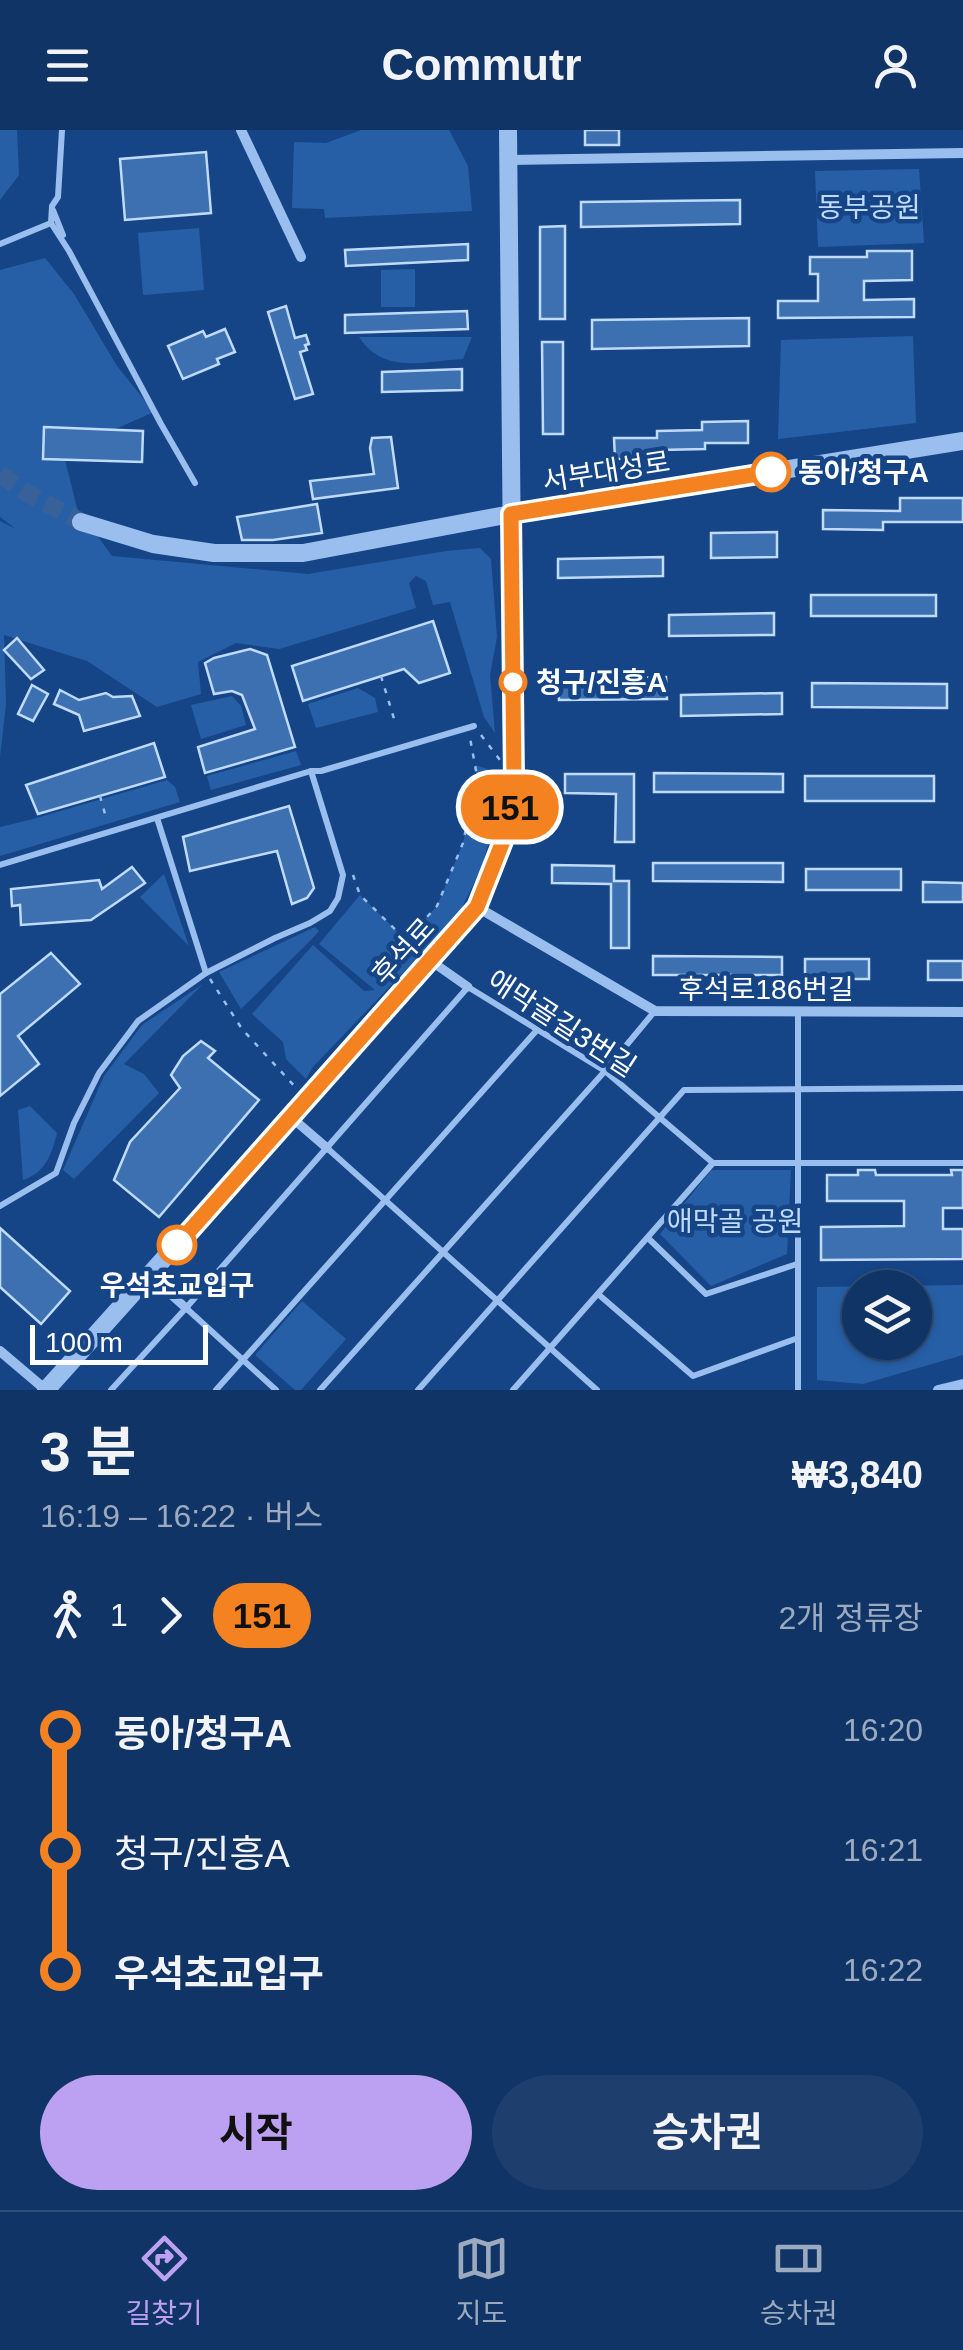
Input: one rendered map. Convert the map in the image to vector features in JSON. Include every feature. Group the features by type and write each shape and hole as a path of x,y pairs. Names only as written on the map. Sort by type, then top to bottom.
{"street":[{"path":"241,130 301,257"},
{"name":"후석로","path":"46,1390 477,907 507,831 514,780 508,130"},
{"path":"509,160 963,152"},
{"name":"서부대성로","path":"81,522 153,544 214,553 302,553 511,514 963,441"},
{"name":"후석로186번길","path":"477,907 655,1011 963,1012"},
{"path":"431,962 468,987"},
{"path":"291,1117 327,1148"},
{"path":"150,1276 186,1308"},
{"path":"0,1351 46,1390"},
{"path":"938,1390 963,1384"}],"lane":[{"path":"62,130 58,197 52,206 51,223 195,483"},
{"path":"52,206 68,250"},
{"path":"0,244 51,223"},
{"path":"0,865 474,726"},
{"path":"0,1206 56,1173 74,1123 99,1073 138,1021 206,974 330,911 338,898 343,875 311,771"},
{"path":"157,818 206,974"},
{"name":"애막골길3번길","path":"111,1390 468,987 606,1071 713,1164"},
{"path":"320,1390 606,1071 655,1011"},
{"path":"798,1012 798,1390"},
{"path":"216,1390 537,1030"},
{"path":"418,1390 684,1090 963,1088"},
{"path":"327,1148 597,1390"},
{"path":"513,1390 713,1164 963,1163"},
{"path":"648,1238 706,1294 797,1264"},
{"path":"598,1294 693,1376 798,1338"},
{"path":"186,1308 276,1390"}],"path":[{"path":"381,676 395,722"},
{"path":"474,726 514,780"},
{"path":"349,862 360,895 406,940 437,906 464,843 477,776 470,736"},
{"path":"100,796 111,832"},
{"path":"206,974 242,1029 294,1086"}],"green space":[{"path":"0,130 17,130 19,175 0,200"},
{"path":"361,130 449,130 468,166 472,211 325,218 324,209 292,208 294,142 326,143"},
{"name":"동부공원","path":"919,169 924,243 818,247 815,171"},
{"path":"199,228 204,290 143,295 138,233"},
{"path":"45,258 74,294 117,366 154,412 63,452 77,508 112,556 308,574 480,548 491,559 497,637 490,675 495,733 484,717 450,602 433,605 426,581 416,576 409,583 416,608 279,649 236,643 198,662 201,694 157,707 87,661 4,635 6,704 0,757 0,521 16,529 0,517 0,270"},
{"path":"415,269 415,307 381,307 381,270"},
{"path":"913,336 916,423 778,439 781,340"},
{"path":"359,337 472,337 463,359 406,363 380,357"},
{"path":"358,688 375,698 378,712 316,728 308,704"},
{"path":"232,696 241,706 246,725 201,739 191,705"},
{"path":"296,751 301,765 211,790 207,776"},
{"path":"475,765 500,773 496,819 481,868 459,914 312,1068 306,1079 286,1059 283,1042 252,1014 313,945 364,991 375,990 319,944 360,895 406,940 437,906 463,843 477,776"},
{"path":"167,780 175,787 180,802 0,856 0,827"},
{"path":"164,874 189,946 140,897"},
{"path":"315,927 319,931 241,1009 219,972"},
{"path":"203,984 124,1064 144,1074 159,1093 74,1179 63,1170 104,1076 142,1025"},
{"path":"30,1106 57,1133 46,1162 37,1173 23,1180 18,1110"},
{"name":"애막골 공원","path":"711,1170 791,1170 787,1254 711,1286 660,1234"},
{"path":"932,1285 963,1285 963,1355 863,1384 817,1380 817,1287 842,1287 842,1360 932,1360"},
{"path":"302,1301 346,1339 301,1390 295,1390 255,1355"}],"building":[{"path":"585,130 619,130 619,145 585,145"},
{"path":"206,152 211,213 125,220 120,159"},
{"path":"740,200 740,224 581,227 581,202"},
{"path":"565,226 565,319 540,319 540,227"},
{"path":"468,244 468,260 346,266 345,250"},
{"path":"867,251 912,251 912,280 864,281 864,300 914,299 914,317 778,318 778,301 818,301 818,274 810,274 810,257 867,257"},
{"path":"286,306 295,338 306,335 309,344 305,345 307,350 300,352 313,394 295,399 268,312"},
{"path":"467,311 468,329 345,333 345,315"},
{"path":"749,318 749,346 592,349 592,320"},
{"path":"225,329 235,352 217,359 219,364 183,379 168,346 203,331 206,337"},
{"path":"542,342 563,342 563,434 543,434"},
{"path":"462,369 462,390 382,392 382,372"},
{"path":"748,421 748,443 705,443 705,449 659,450 659,458 615,459 614,438 657,438 657,431 702,430 702,422"},
{"path":"44,427 143,431 142,462 43,459"},
{"path":"391,437 398,488 313,499 310,481 374,474 372,438"},
{"path":"900,498 963,498 963,522 883,522 883,530 823,529 823,510 900,511"},
{"path":"317,504 322,533 242,540 237,517"},
{"path":"777,532 777,557 711,558 711,533"},
{"path":"663,557 663,576 558,578 558,559"},
{"path":"811,595 936,595 936,616 811,616"},
{"path":"774,613 774,635 669,636 669,615"},
{"path":"433,621 450,673 419,683 404,669 303,701 292,666"},
{"path":"17,638 44,670 31,679 4,650"},
{"path":"250,649 267,655 295,747 205,773 198,747 255,729 242,695 232,691 214,694 205,663"},
{"path":"666,677 667,699 559,700 558,679"},
{"path":"812,683 947,684 947,708 812,707"},
{"path":"32,685 48,694 33,721 18,714"},
{"path":"60,690 79,700 106,693 113,697 132,696 140,716 84,731 79,715 54,704"},
{"path":"782,693 782,714 681,716 681,695"},
{"path":"154,743 165,777 38,814 26,785"},
{"path":"654,773 783,774 783,792 654,792"},
{"path":"565,774 634,774 634,842 615,842 616,794 565,793"},
{"path":"805,776 934,776 934,801 805,801"},
{"path":"289,806 314,888 307,898 292,904 277,851 190,871 183,837"},
{"path":"653,863 783,863 783,882 653,881"},
{"path":"552,865 614,866 614,881 629,881 629,948 611,948 611,884 552,883"},
{"path":"132,867 145,883 91,920 21,925 20,905 12,906 11,889 99,880 102,889"},
{"path":"806,869 901,869 901,890 806,890"},
{"path":"923,882 963,883 963,902 923,902"},
{"path":"51,953 80,984 18,1036 39,1064 0,1096 0,994"},
{"path":"653,956 782,957 782,975 653,975"},
{"path":"805,959 869,959 869,979 805,979"},
{"path":"928,961 963,961 963,980 928,980"},
{"path":"201,1041 215,1051 208,1058 259,1100 159,1217 114,1180 130,1142 180,1088 171,1075 183,1056"},
{"path":"858,1170 875,1170 876,1175 952,1175 951,1170 963,1170 963,1208 943,1208 943,1229 963,1229 963,1259 821,1260 821,1227 904,1226 904,1201 827,1201 827,1175 858,1175"},
{"path":"0,1228 70,1291 41,1324 0,1287"}],"tunnel":[{"path":"0,474 81,522"}],"bus line":[{"name":"151","path":"177,1245 477,907 507,831 514,780 511,514 771,472"}],"place":[{"name":"동아/청구A","path":"771,472"},
{"name":"청구/진흥A","path":"513,682"},
{"name":"우석초교입구","path":"177,1245"}]}
